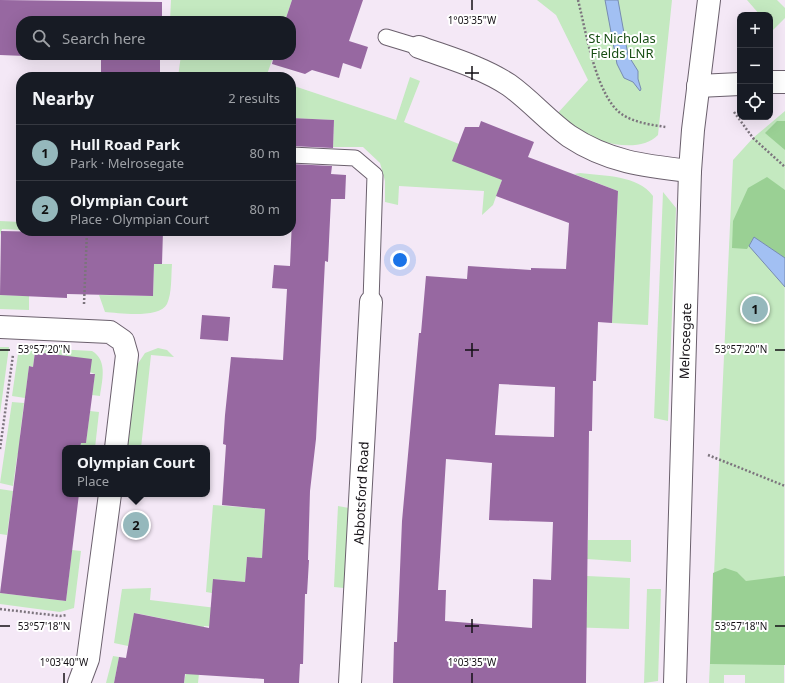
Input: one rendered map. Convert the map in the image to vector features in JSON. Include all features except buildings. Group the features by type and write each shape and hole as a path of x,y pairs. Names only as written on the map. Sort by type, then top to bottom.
{"street":[{"name":"Melrosegate","path":"675,683 690,171 693,130 708,0"},
{"path":"419,47 484,72 509,85 570,136 609,158 646,166 690,171"},
{"path":"773,82 785,82"},
{"path":"698,86 730,84"},
{"name":"Abbotsford Road","path":"350,683 371,302"},
{"path":"0,327 110,332 123,341 127,355 116,445"},
{"path":"79,683 88,659 110,497"}],"lane":[{"path":"386,37 419,47"},
{"path":"296,155 355,158 375,175 371,302"}],"path":[{"path":"578,0 597,78 606,98 622,115 645,124 693,130"},
{"path":"730,84 730,105 753,138 785,167"},
{"path":"83,331 87,236"},
{"path":"0,449 14,350"},
{"path":"683,447 718,458 785,486"},
{"path":"0,608 60,616 95,611"}],"green space":[{"path":"171,0 292,0 287,16 170,16"},
{"name":"St Nicholas Fields LNR","path":"537,0 672,0 658,135 650,141 641,144 619,145 608,143 578,132 556,115 588,80 556,15"},
{"path":"747,0 777,0 785,8 785,18 773,30 773,12 757,12"},
{"path":"180,60 272,60 268,72 179,72"},
{"path":"410,77 420,81 404,122 459,144 502,180 493,205 482,215 484,191 399,186 398,205 385,202 385,181 380,163 363,147 333,147 334,120 296,118 296,87 396,120"},
{"path":"785,111 784,683 745,683 745,675 724,675 724,683 709,683 733,160 753,138"},
{"path":"777,121 785,121 785,150 765,133"},
{"path":"580,173 630,180 647,189 653,196 648,325 612,323 618,191 574,174"},
{"path":"767,177 785,190 785,258 754,237 747,249 732,248 733,221 748,188"},
{"path":"663,192 676,208 668,421 654,418"},
{"path":"0,221 16,222 16,230 2,229 0,235"},
{"path":"154,264 172,264 170,295 167,304 163,309 156,312 138,314 105,312 99,295 153,296"},
{"path":"0,295 29,296 29,310 0,309"},
{"path":"0,347 9,347 0,414"},
{"path":"19,347 92,351 97,355 102,365 103,378 100,396 92,395 95,374 35,352 33,367 29,366 25,398 12,396"},
{"path":"158,348 167,350 174,357 151,355 141,445 124,445 137,365 145,353"},
{"path":"12,402 24,403 20,435 24,435 17,457 13,486 0,483"},
{"path":"90,411 99,412 95,445 81,445 81,443 86,443"},
{"path":"0,489 13,491 7,535 0,534"},
{"path":"213,505 265,509 262,558 247,557 245,582 214,579 212,593 206,592"},
{"path":"338,506 349,508 344,588 334,587"},
{"path":"588,540 631,540 631,562 587,559"},
{"path":"72,550 81,551 74,608 60,612 0,604 0,593 66,601"},
{"path":"725,568 737,572 746,581 785,576 785,665 710,664 713,573"},
{"path":"587,576 630,578 629,629 565,627 560,612 587,612"},
{"path":"151,588 150,600 233,610 252,629 204,626 198,683 184,683 186,672 181,671 190,624 135,613 128,646 114,643 122,589"},
{"path":"647,589 661,589 658,681 644,683"},
{"path":"113,656 119,657 114,683 106,683"}],"water":[{"path":"605,0 618,0 628,55 638,71 640,91 633,82 624,78 617,64"},
{"path":"754,237 785,258 785,287 749,246"}],"place":[{"name":"Hull Road Park","path":"755,309"},
{"name":"Olympian Court","path":"136,525"}]}
